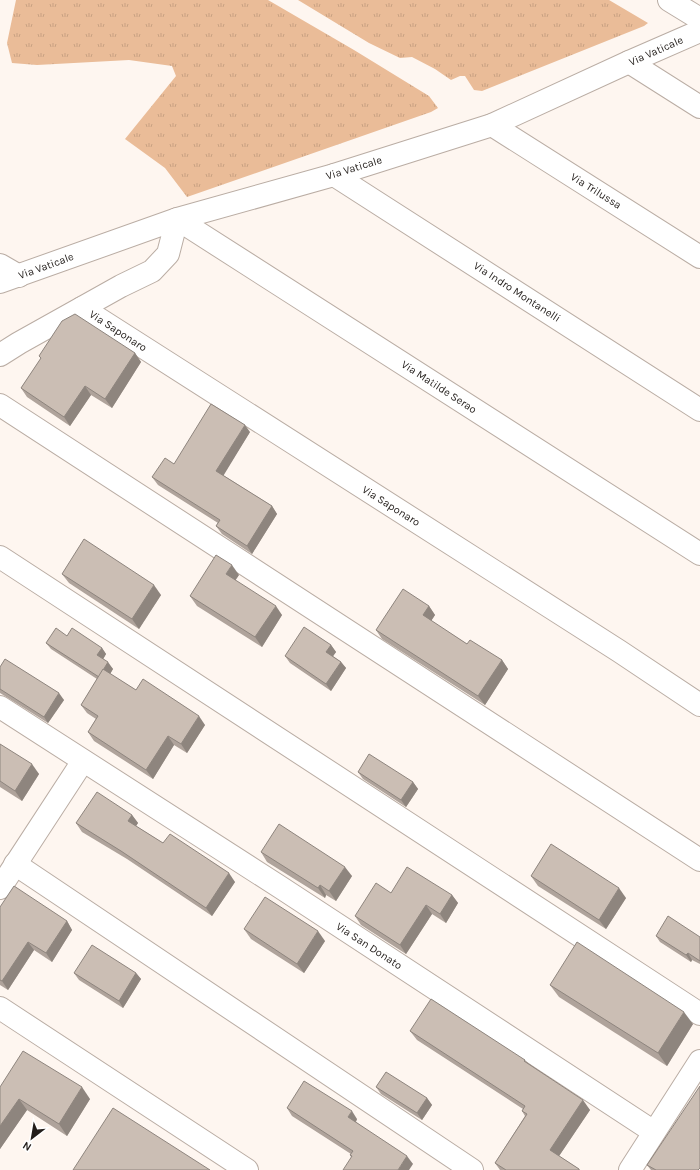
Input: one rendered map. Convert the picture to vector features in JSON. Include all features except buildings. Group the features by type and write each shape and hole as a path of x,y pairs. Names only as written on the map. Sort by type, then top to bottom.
{"street":[{"path":"669,0 700,19"},
{"name":"Via Vaticale","path":"10,279 178,219 334,175 492,125 700,31"},
{"path":"629,62 700,107"},
{"name":"Via Trilussa","path":"492,125 700,257"},
{"name":"Via Indro Montanelli","path":"334,175 700,410"},
{"path":"0,355 121,286 152,271 168,254 178,219"},
{"name":"Via Matilde Serao","path":"178,219 700,554"},
{"path":"0,264 10,279"},
{"name":"Via Saponaro","path":"82,308 613,646 700,705"},
{"path":"0,405 700,860"},
{"path":"0,556 700,1014"},
{"name":"Via San Donato","path":"0,707 654,1132"},
{"path":"0,888 83,761"},
{"path":"15,864 472,1170"},
{"path":"0,1008 247,1170"},
{"path":"630,1170 654,1132 693,1086 700,1061"}],"green space":[{"path":"16,0 268,0 429,96 438,108 431,112 187,197 165,168 125,139 176,76 172,66 129,60 37,65 12,63 7,43"},
{"path":"298,0 609,0 648,23 644,26 482,91 474,90 465,76 460,76 451,80 435,69 412,57 400,58 369,43"}]}
